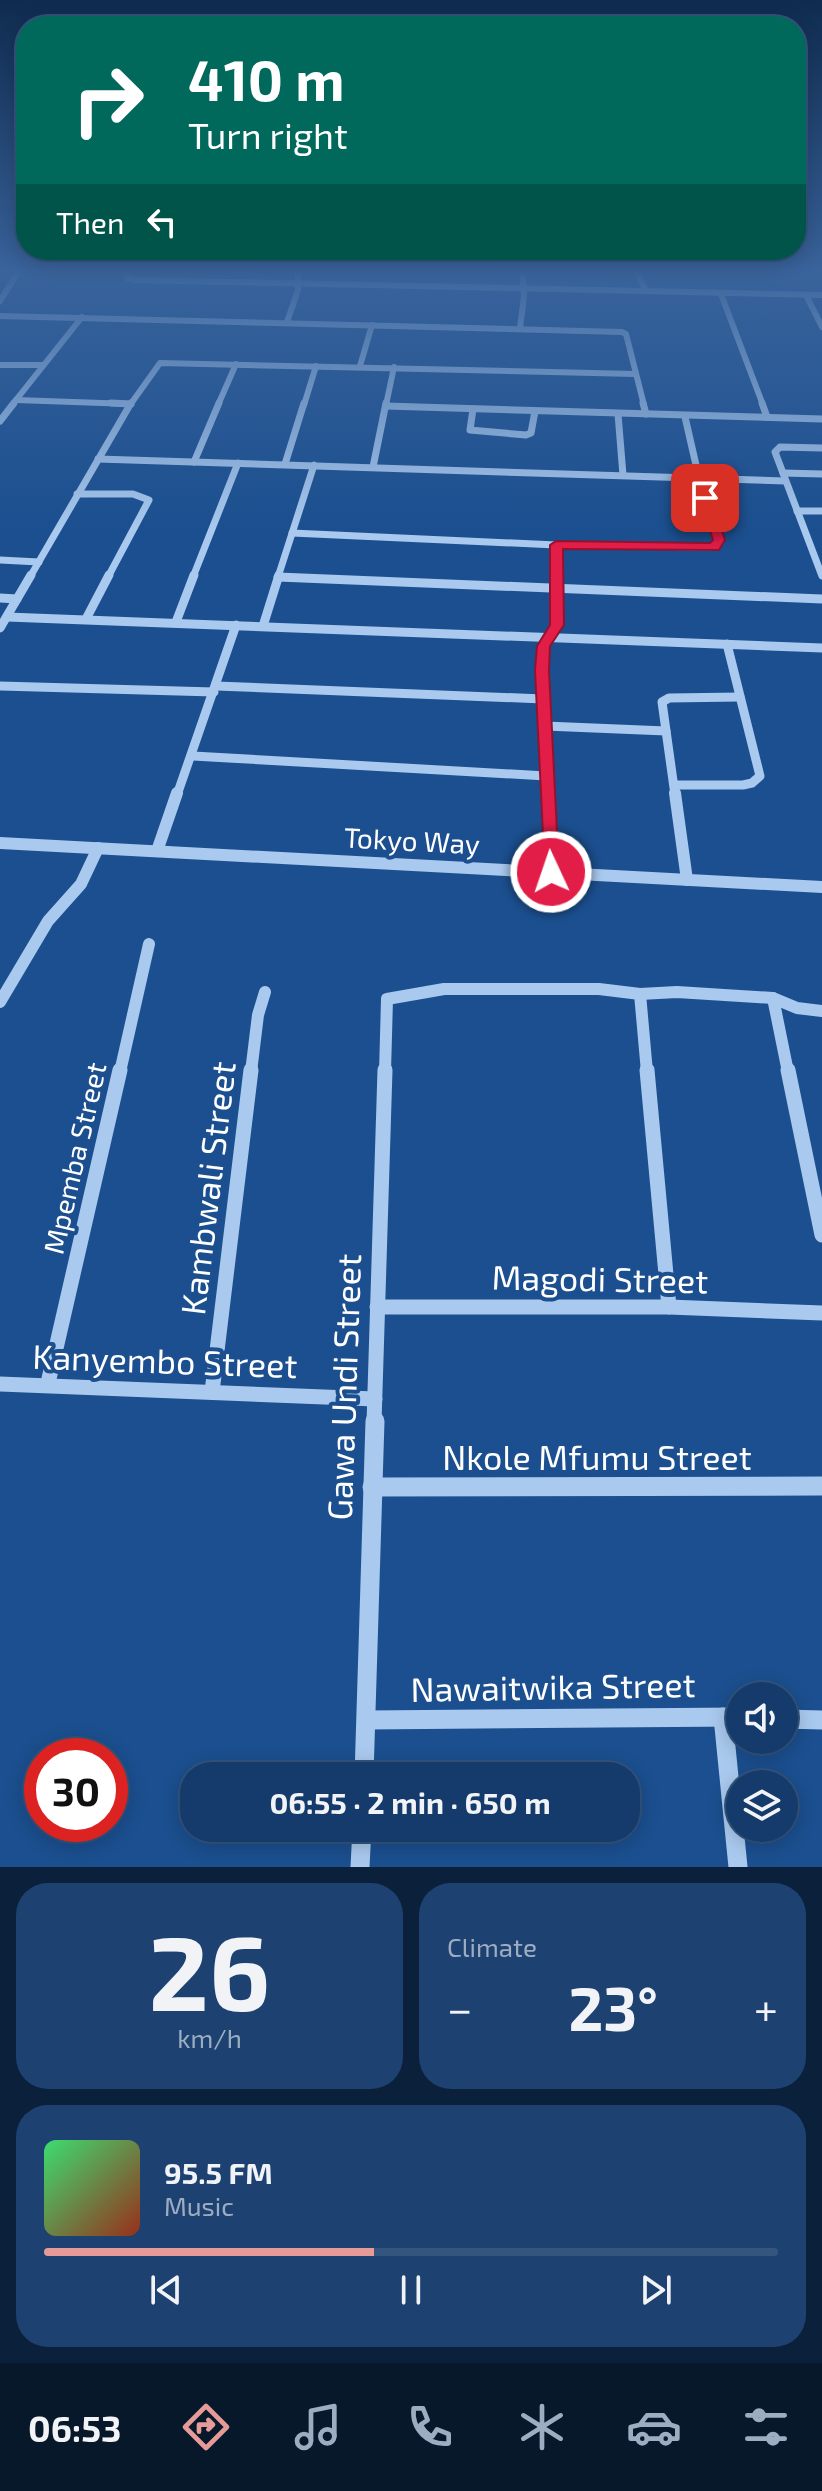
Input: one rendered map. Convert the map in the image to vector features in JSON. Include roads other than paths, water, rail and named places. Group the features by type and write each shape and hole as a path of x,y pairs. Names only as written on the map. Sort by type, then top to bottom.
{"street":[{"path":"0,421 50,356"},
{"path":"360,366 363,356"},
{"path":"631,356 646,414"},
{"path":"744,356 767,417"},
{"path":"0,628 131,404 160,363 636,374"},
{"path":"194,462 236,364"},
{"path":"0,365 43,365"},
{"path":"285,464 316,366"},
{"path":"373,467 394,367"},
{"path":"16,400 131,404"},
{"path":"386,406 822,419"},
{"path":"473,409 470,430 526,435 531,433 535,411"},
{"path":"618,414 623,475"},
{"path":"292,533 556,545 714,547 719,540 699,478 685,417"},
{"path":"822,448 776,449 797,511 818,551 822,576"},
{"path":"98,459 699,478 822,474"},
{"path":"176,622 238,463"},
{"path":"263,626 314,465"},
{"path":"77,494 133,494 149,500 86,619"},
{"path":"797,511 822,511"},
{"path":"551,872 543,650 557,625 556,545"},
{"path":"0,560 39,562"},
{"path":"278,577 822,599"},
{"path":"0,598 17,599"},
{"path":"7,617 822,648"},
{"path":"157,851 193,756 236,625"},
{"path":"675,785 743,785 758,780 760,770 727,644"},
{"path":"0,686 543,699"},
{"path":"687,880 663,699 740,697"},
{"path":"545,726 666,731"},
{"path":"193,756 546,776"},
{"name":"Tokyo Way","path":"0,843 822,887"},
{"path":"0,1002 48,921 88,873 98,848"},
{"name":"Mpemba Street","path":"48,1383 149,944"},
{"name":"Gawa Undi Street","path":"365,1762 387,999 444,989 599,989 640,994"},
{"name":"Kambwali Street","path":"212,1392 258,1015 265,992"},
{"path":"669,1307 640,994 722,993 773,998 797,1008 822,1011"},
{"path":"773,998 822,1235"},
{"name":"Magodi Street","path":"377,1307 669,1307 822,1313"},
{"name":"Kanyembo Street","path":"0,1384 48,1383 375,1399"},
{"name":"Nkole Mfumu Street","path":"372,1487 822,1486"},
{"name":"Nawaitwika Street","path":"367,1720 726,1717"},
{"path":"798,1719 822,1720"},
{"path":"733,1754 738,1867"},
{"path":"360,1867 361,1842"}]}
